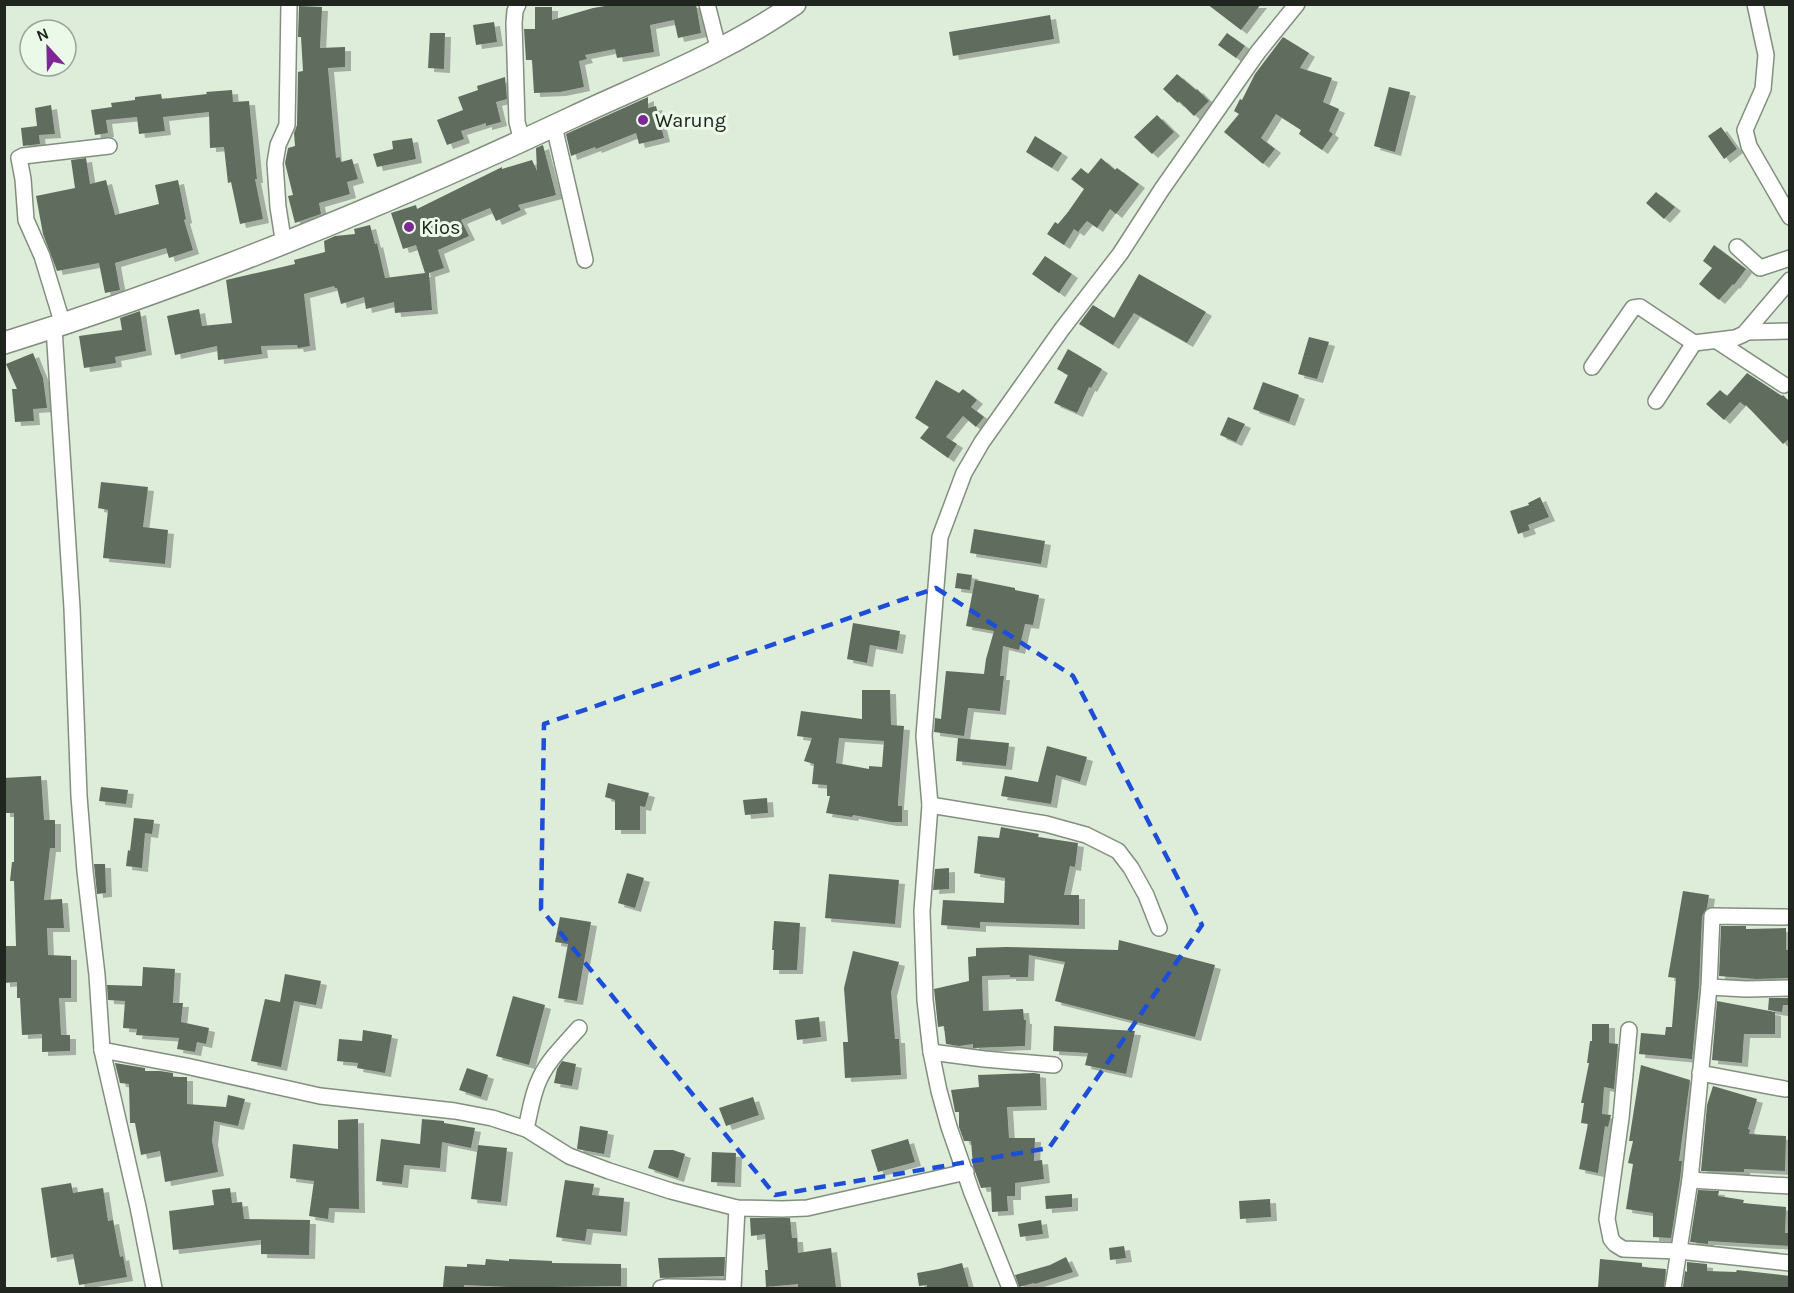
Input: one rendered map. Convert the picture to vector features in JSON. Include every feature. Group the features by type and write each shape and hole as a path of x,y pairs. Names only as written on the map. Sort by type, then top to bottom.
{"street":[{"path":"284,245 274,163 278,145 287,125 289,4"},
{"path":"518,4 514,22 519,132"},
{"path":"706,4 716,40"},
{"path":"4,343 59,319 284,245 381,204 519,132 554,126 716,40 795,4"},
{"path":"1010,1288 972,1193 949,1127 931,1052 925,1000 922,911 930,805 924,736 940,537 964,473 982,442 1062,329 1120,254 1162,189 1258,52 1297,4"},
{"path":"1755,4 1766,55 1763,89 1745,130 1749,146 1790,217"},
{"path":"554,126 585,260"},
{"path":"109,146 19,158 26,220 42,256 59,319 79,796 102,1050 154,1288"},
{"path":"1737,247 1760,268 1790,258"},
{"path":"1592,367 1631,310 1637,306 1694,343 1735,338 1746,332 1790,280"},
{"path":"1746,332 1790,331"},
{"path":"1717,340 1784,385"},
{"path":"1656,401 1694,343"},
{"path":"930,805 1046,824 1086,835 1118,852 1131,868 1146,895 1159,928"},
{"path":"1673,1288 1690,1180 1709,987 1712,916 1786,917"},
{"path":"1709,987 1790,988"},
{"path":"526,1129 533,1094 540,1076 550,1060 579,1028"},
{"path":"1629,1030 1621,1118 1607,1220 1611,1239 1623,1249 1678,1251 1790,1263"},
{"path":"102,1050 320,1096 455,1110 492,1118 526,1129 569,1156 609,1171 737,1208 807,1208 966,1172"},
{"path":"931,1052 1054,1065"},
{"path":"1700,1073 1785,1089"},
{"path":"1690,1180 1790,1186"},
{"path":"661,1288 733,1288 737,1208"}],"highlighted area":[{"path":"936,588 1073,676 1202,925 1049,1148 775,1195 541,909 544,724"}],"building":[{"path":"617,4 696,4 701,33 678,38 674,20 650,25 654,52 617,58 615,49 585,55 587,59 579,61 584,87 560,92 534,93 532,60 526,60 524,29 535,29 535,7 552,7 552,20 593,8"},
{"path":"1207,4 1261,4 1241,30"},
{"path":"299,6 322,7 320,48 345,47 345,67 328,68 336,158 340,157 341,162 352,159 358,179 347,182 350,194 319,203 321,214 295,223 288,196 293,195 285,163 288,148 295,146 298,72 303,71 301,37 298,37"},
{"path":"1050,15 1054,39 953,56 949,32"},
{"path":"494,22 497,42 476,45 473,25"},
{"path":"430,33 445,33 444,69 428,68"},
{"path":"1227,33 1245,46 1236,58 1218,45"},
{"path":"1283,37 1309,53 1300,68 1332,78 1323,102 1339,109 1329,131 1333,134 1322,150 1299,134 1301,130 1276,114 1261,138 1275,149 1263,164 1224,132 1239,114 1234,111 1255,74"},
{"path":"1177,74 1209,101 1194,116 1163,89"},
{"path":"505,77 507,99 496,102 501,122 486,126 486,123 461,131 464,139 447,145 437,120 463,110 458,97 478,90 477,86"},
{"path":"1389,87 1410,92 1395,152 1374,146"},
{"path":"232,90 233,102 249,101 257,179 255,179 263,219 240,224 231,182 228,183 224,147 210,148 209,112 163,117 165,131 139,134 137,117 106,120 108,133 95,135 91,110 112,107 111,103 161,94 162,99"},
{"path":"648,97 648,108 656,106 664,138 639,144 636,133 571,156 566,134"},
{"path":"51,105 55,134 39,135 40,144 23,146 21,128 37,126 35,108"},
{"path":"1157,115 1174,132 1152,154 1134,137"},
{"path":"1721,127 1737,149 1724,159 1708,136"},
{"path":"1035,136 1062,153 1052,168 1026,152"},
{"path":"412,138 416,159 377,167 373,154 393,149 392,141"},
{"path":"543,145 556,195 518,205 521,210 496,221 490,208 461,220 469,236 438,250 444,268 429,273 432,310 395,313 394,302 366,309 364,297 341,304 337,288 334,286 304,294 310,346 298,348 297,345 261,346 262,354 218,360 217,346 175,355 167,316 199,309 202,326 232,323 226,280 295,264 294,260 325,252 324,241 335,236 355,234 354,229 370,225 375,244 377,243 385,278 425,273 416,245 403,249 391,213 416,205 417,209 502,167 502,169 532,160 537,171 536,148"},
{"path":"86,158 90,184 106,180 115,215 159,204 155,185 178,180 186,219 184,220 193,250 169,258 166,248 115,263 120,290 105,293 99,263 57,271 43,234 36,196 75,188 71,160"},
{"path":"1101,158 1115,170 1117,168 1139,184 1116,214 1110,209 1097,228 1087,221 1078,232 1074,229 1064,245 1047,234 1055,222 1058,224 1068,212 1084,189 1071,179 1081,168 1088,174"},
{"path":"1656,192 1675,207 1664,219 1646,203"},
{"path":"1714,245 1746,269 1719,300 1699,284 1712,268 1703,261"},
{"path":"1045,256 1072,274 1059,293 1032,274"},
{"path":"1139,274 1206,312 1187,343 1134,313 1113,345 1079,324 1093,305 1114,318"},
{"path":"140,311 146,351 115,357 116,363 84,368 79,336 122,330 120,318"},
{"path":"1309,337 1329,342 1317,379 1298,374"},
{"path":"1068,349 1102,369 1091,388 1089,387 1077,413 1054,403 1068,375 1057,369"},
{"path":"33,353 43,378 47,408 33,409 34,421 15,422 12,389 17,389 6,364"},
{"path":"1747,373 1783,395 1790,402 1790,438 1783,444 1746,405 1740,402 1724,420 1706,404 1720,390 1727,396"},
{"path":"936,380 959,393 963,389 977,400 971,407 984,417 976,427 963,416 946,437 957,444 948,458 920,438 929,427 915,418"},
{"path":"1263,382 1299,395 1289,422 1253,409"},
{"path":"1228,417 1245,424 1236,442 1220,435"},
{"path":"101,482 148,487 143,527 168,530 165,564 103,558 108,510 98,508"},
{"path":"1540,497 1549,517 1528,525 1530,530 1518,534 1510,511 1529,505 1528,503"},
{"path":"974,529 1045,541 1041,564 970,553"},
{"path":"957,573 972,575 970,590 955,588"},
{"path":"975,580 1039,595 1033,625 1025,624 1019,650 1003,646 1000,676 1004,676 1000,711 968,708 964,736 934,732 935,718 941,719 946,671 984,674 994,631 966,626"},
{"path":"853,623 900,631 897,650 870,645 867,663 847,659"},
{"path":"862,690 890,690 891,725 904,726 898,803 898,806 902,806 902,822 826,813 830,796 827,796 827,785 812,784 814,764 804,761 812,738 797,736 801,711 862,719","holes":["839,738 884,741 882,767 869,766 869,769 836,763"]},
{"path":"958,738 1009,743 1006,766 956,761"},
{"path":"1047,746 1087,757 1080,782 1056,775 1051,804 1001,796 1005,776 1038,782"},
{"path":"41,776 44,820 55,820 55,848 50,848 44,900 62,899 64,928 47,928 48,955 71,956 71,998 59,998 61,1035 70,1035 70,1051 42,1052 42,1034 22,1035 17,982 4,983 4,946 16,946 14,881 10,881 12,862 14,862 14,813 4,813 4,778"},
{"path":"608,783 649,793 645,807 640,806 640,830 615,830 615,800 605,797"},
{"path":"101,787 128,790 126,804 99,801"},
{"path":"767,798 768,813 745,815 743,800"},
{"path":"134,818 154,820 152,834 145,833 142,868 126,866"},
{"path":"1001,827 1039,834 1038,837 1078,843 1075,867 1070,866 1064,895 1079,895 1079,925 980,922 980,928 941,925 943,900 1004,903 1005,878 974,873 978,836 999,838"},
{"path":"94,864 105,864 106,893 97,894"},
{"path":"949,868 949,889 933,890 935,869"},
{"path":"627,873 644,878 635,908 618,903"},
{"path":"829,874 899,880 895,924 825,918"},
{"path":"1683,891 1709,895 1707,908 1702,916 1699,986 1692,1059 1639,1054 1641,1033 1665,1035 1666,1027 1672,1027 1676,978 1668,977"},
{"path":"560,917 591,922 577,1001 558,998 568,944 555,942"},
{"path":"774,921 800,923 797,970 773,970"},
{"path":"1721,926 1746,926 1746,929 1786,928 1786,950 1790,950 1790,978 1756,979 1719,976"},
{"path":"1119,940 1215,965 1195,1037 1055,1001 1065,962 1029,955 1028,977 982,976 983,1011 1023,1009 1024,1020 1026,1020 1025,1046 973,1048 973,1044 959,1046 946,1044 944,1026 938,1027 934,989 969,981 968,957 976,956 976,948 1118,950"},
{"path":"853,951 899,962 891,992 895,1039 899,1039 901,1075 845,1078 843,1042 848,1042 844,988"},
{"path":"143,967 175,969 173,1003 183,1003 181,1022 209,1028 206,1044 197,1042 195,1052 177,1049 179,1038 136,1035 137,1029 123,1028 125,1001 108,1000 107,985 142,986"},
{"path":"285,974 321,981 316,1005 294,1001 281,1067 251,1061 265,999 280,1002"},
{"path":"513,996 545,1005 529,1065 496,1056"},
{"path":"1769,998 1790,998 1790,1005 1783,1005 1782,1012 1768,1010"},
{"path":"1717,1001 1775,1012 1775,1034 1744,1034 1742,1063 1712,1060"},
{"path":"819,1017 821,1037 797,1040 795,1020"},
{"path":"1592,1024 1609,1024 1609,1043 1618,1044 1614,1089 1604,1087 1602,1114 1611,1115 1608,1127 1605,1126 1598,1173 1579,1169 1588,1124 1581,1123 1584,1103 1581,1103 1589,1063 1587,1063 1590,1041 1592,1041"},
{"path":"1054,1026 1135,1031 1126,1074 1085,1065 1088,1053 1053,1051"},
{"path":"363,1030 392,1035 385,1073 357,1068 358,1063 337,1061 339,1039 362,1041"},
{"path":"562,1061 576,1064 572,1086 554,1083 557,1069"},
{"path":"115,1063 145,1068 145,1071 173,1073 173,1077 187,1077 187,1104 226,1107 228,1095 245,1099 238,1126 214,1121 212,1141 218,1172 165,1182 160,1151 141,1155 135,1123 130,1123 129,1084 120,1083"},
{"path":"1641,1065 1690,1080 1679,1161 1682,1161 1680,1179 1671,1238 1653,1237 1653,1213 1626,1209 1633,1164 1628,1163 1633,1141 1629,1141"},
{"path":"467,1068 488,1075 481,1097 459,1090"},
{"path":"1040,1074 1041,1106 1007,1107 1009,1138 1035,1138 1034,1161 1042,1160 1044,1179 1015,1183 1015,1196 1007,1196 1008,1211 992,1212 991,1187 981,1188 973,1166 971,1141 964,1141 959,1127 959,1112 955,1112 951,1090 979,1087 978,1075"},
{"path":"1713,1086 1757,1099 1748,1129 1749,1134 1786,1136 1785,1171 1744,1169 1744,1172 1701,1171 1707,1105"},
{"path":"753,1097 759,1115 726,1126 719,1108"},
{"path":"358,1119 359,1209 329,1208 328,1219 309,1216 314,1181 290,1178 293,1144 338,1149 338,1120"},
{"path":"422,1119 475,1128 471,1148 442,1142 440,1168 404,1165 402,1184 376,1181 381,1139 420,1144"},
{"path":"580,1126 608,1131 604,1154 577,1149"},
{"path":"908,1139 915,1162 878,1172 871,1150"},
{"path":"478,1145 507,1148 501,1202 471,1199"},
{"path":"654,1150 673,1150 685,1154 678,1178 648,1168"},
{"path":"712,1152 736,1153 735,1183 711,1182"},
{"path":"565,1180 594,1184 592,1195 624,1198 621,1232 587,1229 585,1241 556,1237"},
{"path":"71,1183 73,1193 103,1188 108,1221 113,1220 120,1257 123,1256 127,1277 79,1285 73,1254 51,1258 41,1188"},
{"path":"230,1188 232,1203 242,1202 244,1219 310,1220 309,1255 261,1254 261,1240 173,1250 169,1211 214,1205 212,1190"},
{"path":"1698,1190 1719,1191 1718,1196 1744,1200 1743,1203 1786,1207 1785,1233 1790,1233 1790,1246 1690,1242"},
{"path":"1072,1194 1072,1207 1046,1209 1045,1196"},
{"path":"1270,1199 1271,1217 1240,1219 1239,1201"},
{"path":"750,1218 790,1218 792,1238 797,1238 798,1253 831,1248 836,1288 798,1288 798,1284 766,1287 765,1270 768,1270 765,1234 751,1236"},
{"path":"1041,1220 1043,1234 1020,1237 1018,1224"},
{"path":"1124,1246 1126,1258 1110,1260 1109,1248"},
{"path":"725,1257 724,1276 660,1278 658,1258"},
{"path":"1066,1257 1073,1272 1019,1287 1015,1275 1050,1265"},
{"path":"486,1259 621,1264 621,1286 508,1288 464,1285 464,1288 443,1287 445,1266 485,1265"},
{"path":"1600,1259 1642,1263 1642,1267 1666,1269 1664,1288 1598,1288"},
{"path":"1687,1262 1707,1264 1707,1271 1736,1272 1737,1270 1790,1276 1790,1288 1683,1287"},
{"path":"962,1263 969,1288 919,1286 917,1273"}],"place":[{"name":"Warung","path":"643,120"},
{"name":"Kios","path":"409,227"}]}
